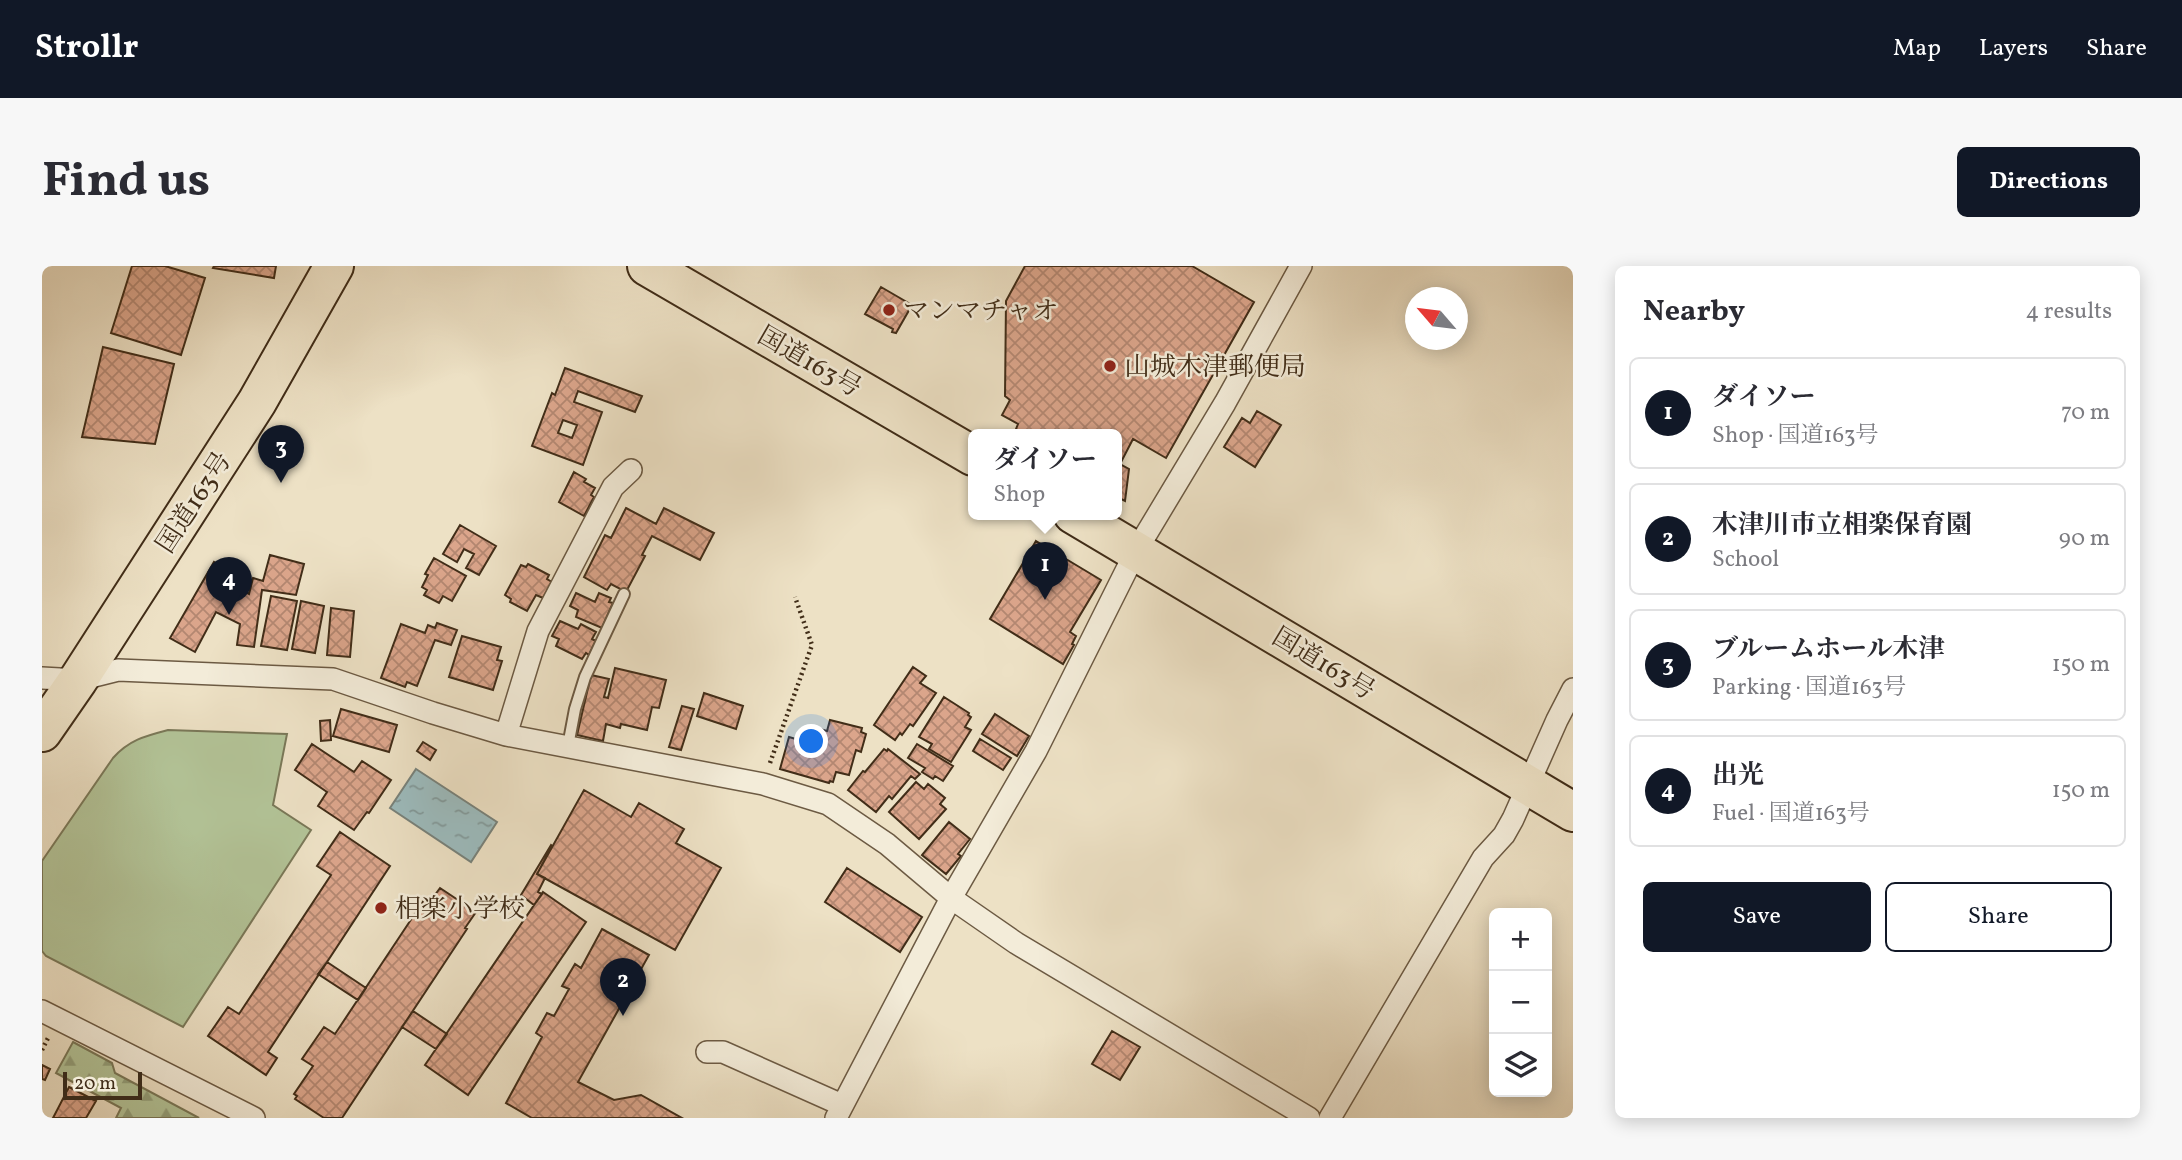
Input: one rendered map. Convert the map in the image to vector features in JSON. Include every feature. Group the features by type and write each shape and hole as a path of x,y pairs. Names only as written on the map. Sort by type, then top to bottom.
{"highway":[{"name":"国道163号","path":"42,732 60,679 257,402 334,266"},
{"name":"国道163号","path":"647,266 968,453"},
{"name":"国道163号","path":"1083,520 1573,812"}],"street":[{"path":"707,1052 723,1052 839,1112 951,898 1036,751 1136,551 1225,403 1301,266"},
{"path":"506,735 538,631 613,488 631,470"},
{"path":"60,679 118,670 333,679 506,735 763,784 828,804 887,844 951,898 1016,943 1309,1118"},
{"path":"1330,1118 1483,858 1504,835 1573,688"},
{"path":"42,1011 254,1118"}],"lane":[{"path":"568,746 585,677 624,594"}],"path":[{"path":"763,784 812,645 795,597"}],"green space":[{"path":"168,730 287,734 273,805 311,830 183,1027 46,956 42,951 42,861 113,758 138,740"},
{"path":"73,1042 112,1063 115,1073 199,1118 116,1118 121,1108 56,1073"}],"water":[{"path":"416,769 497,822 471,862 390,808"}],"building":[{"path":"132,266 165,266 205,278 181,355 111,333"},
{"path":"276,266 274,278 213,268"},
{"path":"1025,266 1192,266 1254,302 1166,458 1133,439 1122,460 1122,429 1016,429 1018,424 1002,415 1010,400 1005,396 1006,301"},
{"name":"マンマチャオ","path":"881,287 912,305 896,333 865,314"},
{"path":"103,347 174,364 155,444 82,437"},
{"path":"565,368 642,396 635,412 578,391 574,402 602,412 583,465 532,446 552,393 555,395","holes":["563,420 577,425 572,438 558,433"]},
{"path":"1257,411 1281,425 1255,467 1224,447 1242,418 1250,423"},
{"path":"1122,465 1129,469 1125,501 1122,500"},
{"path":"574,472 595,488 591,495 594,497 584,516 559,502"},
{"path":"626,508 656,524 664,508 714,533 700,560 652,536 626,592 611,584 607,590 584,577 605,535 611,538"},
{"path":"460,525 496,546 479,575 466,568 474,554 464,549 457,562 443,554"},
{"path":"1036,541 1101,580 1070,632 1076,636 1063,664 990,619"},
{"path":"270,555 304,564 296,595 262,590 254,647 237,645 240,624 216,612 195,652 170,638 214,562 235,575 231,584 249,594 253,578 263,581"},
{"path":"434,558 466,576 452,601 443,596 439,603 424,595 427,590 422,587 428,575 425,574"},
{"path":"528,564 549,575 547,579 552,582 543,598 536,595 527,611 510,602 511,599 505,595 521,565 526,567"},
{"path":"576,593 595,602 599,593 611,598 609,602 613,603 602,628 576,617 578,610 570,606"},
{"path":"271,596 297,601 287,650 261,646"},
{"path":"301,601 324,606 315,653 292,649"},
{"path":"331,608 354,611 350,657 327,655"},
{"path":"560,621 578,629 581,624 596,632 592,639 596,641 589,655 586,653 582,659 556,646 559,639 552,636"},
{"path":"437,623 457,630 451,645 435,640 417,686 407,682 405,687 381,678 401,624 425,633 428,625 435,628"},
{"path":"462,636 501,647 497,660 502,661 493,690 449,677"},
{"path":"913,667 926,676 920,683 936,693 913,726 910,724 895,740 874,725"},
{"path":"615,668 666,680 659,708 652,707 647,730 621,724 620,728 606,724 603,741 577,735 591,675 609,679 604,697 608,698"},
{"path":"704,693 743,706 736,729 697,716"},
{"path":"944,697 971,717 965,727 971,730 951,762 929,749 932,744 919,737"},
{"path":"682,706 694,709 681,750 669,747"},
{"path":"341,709 397,725 389,752 333,736"},
{"path":"995,714 1029,736 1017,756 982,734"},
{"path":"330,720 331,740 321,741 320,721"},
{"path":"830,720 862,728 861,732 866,734 861,752 856,750 849,775 836,772 833,782 829,783 780,769 789,737 813,744 817,728 827,731"},
{"path":"980,739 1011,758 1003,770 973,751"},
{"path":"423,742 436,750 430,760 417,751"},
{"path":"312,744 354,772 362,761 391,780 354,830 318,806 327,792 295,770"},
{"path":"917,744 953,766 943,781 935,776 933,779 922,772 925,768 908,758"},
{"path":"884,749 888,749 920,774 915,779 911,776 892,799 889,796 876,812 848,790"},
{"path":"916,782 924,789 928,784 945,798 940,804 946,809 919,839 889,812"},
{"path":"584,790 631,817 639,803 684,829 676,843 721,868 675,950 537,874"},
{"path":"949,822 970,839 958,854 961,856 946,874 922,855"},
{"path":"340,832 390,866 268,1052 277,1058 266,1075 208,1036 228,1007 239,1014 331,875 317,866"},
{"path":"551,845 537,874 545,878 538,892 542,894 534,905 521,895"},
{"path":"847,868 922,917 900,952 825,902"},
{"path":"440,888 476,912 342,1118 324,1118 295,1099 297,1096 294,1094 313,1066 302,1059 324,1027 335,1034 424,900 429,903"},
{"path":"543,892 586,922 468,1095 425,1065"},
{"path":"602,929 649,955 578,1082 614,1100 641,1095 682,1118 532,1118 506,1103 542,1037 536,1033 547,1013 554,1016 569,989 562,986 575,964 581,968"},
{"path":"327,962 366,988 358,1000 318,974"},
{"path":"413,1011 447,1034 436,1049 402,1027"},
{"path":"1112,1031 1140,1047 1120,1080 1092,1064"},
{"path":"42,1065 50,1069 45,1080 42,1079"},
{"path":"69,1087 96,1101 86,1118 53,1118"}],"place":[{"name":"マンマチャオ","path":"889,310"},
{"name":"山城木津郵便局","path":"1110,366"},
{"name":"ブルームホール木津","path":"281,483"},
{"name":"ダイソー","path":"1045,600"},
{"name":"出光","path":"229,615"},
{"name":"相楽小学校","path":"381,908"},
{"name":"木津川市立相楽保育園","path":"623,1016"}]}
